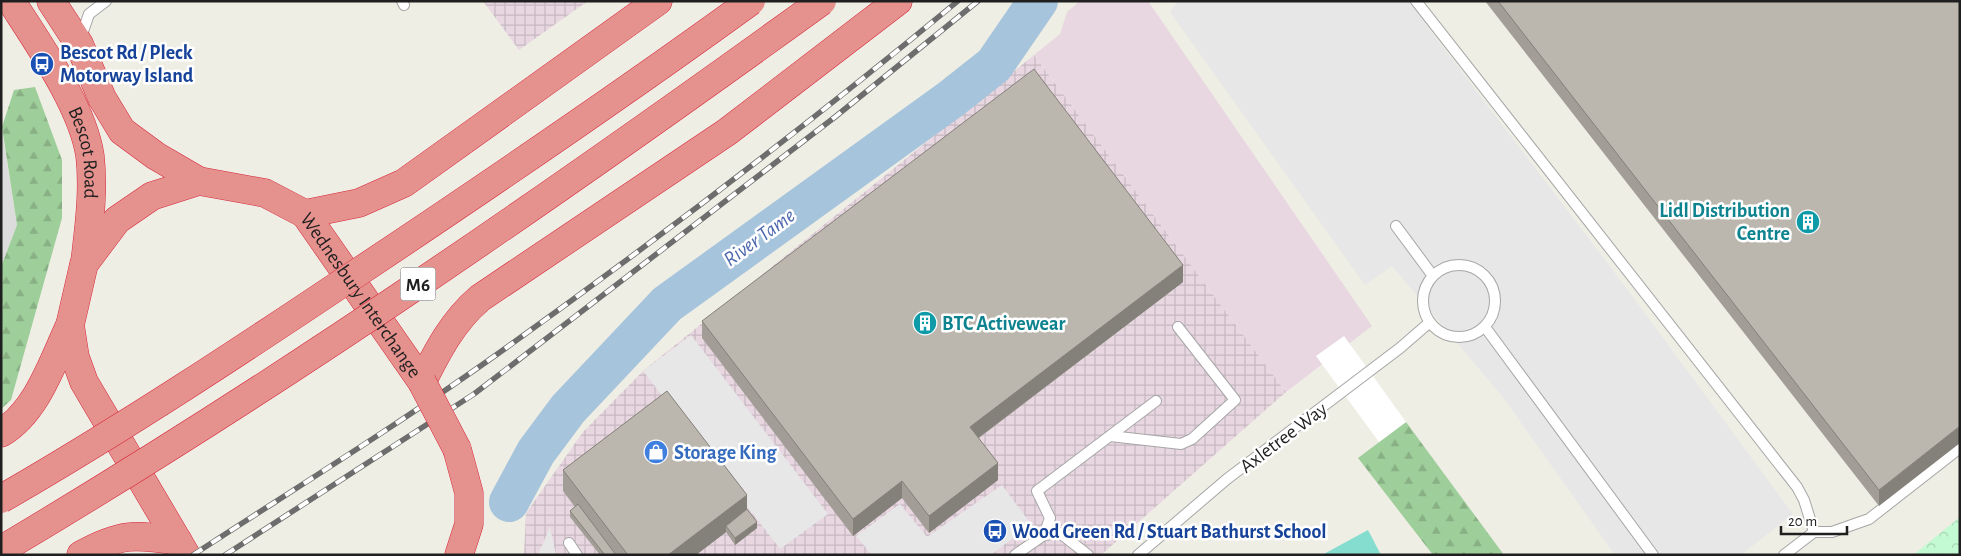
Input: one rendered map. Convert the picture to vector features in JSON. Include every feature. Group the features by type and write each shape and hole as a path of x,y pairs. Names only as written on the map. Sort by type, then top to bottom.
{"highway":[{"name":"Bescot Road","path":"11,1 60,82 83,129 90,156 91,211 84,264"},
{"name":"Bescot Road","path":"51,1 78,44 102,98 122,131 156,156 198,181"},
{"path":"305,214 359,203 404,183 658,1"},
{"name":"M6","path":"1,499 254,342 474,195 668,61 751,1"},
{"name":"M6","path":"1,550 71,508 236,403 501,230 822,1"},
{"path":"422,382 440,345 464,312 480,298 727,132 898,1"},
{"path":"60,82 78,44"},
{"name":"Wednesbury Interchange","path":"182,548 84,382 75,357 70,325 84,264 117,220 152,196 198,181 265,193 305,214 422,382 457,449 468,493 469,524 459,555"},
{"path":"5,431 28,408 38,392 70,325"},
{"path":"469,524 472,555"},
{"path":"81,555 105,542 139,535 182,548"}],"lane":[{"path":"78,44 89,14 106,1"},
{"path":"1416,1 1797,487 1804,500 1814,532"},
{"path":"1396,226 1433,276"},
{"path":"1453,265 1475,268 1485,275 1491,284 1495,301 1491,317 1484,327 1474,334 1456,336 1439,331 1430,322 1424,311 1423,299 1426,286 1433,276 1453,265"},
{"name":"Axletree Way","path":"1138,555 1227,479 1400,348 1430,322"},
{"path":"1110,436 1181,444 1192,439 1235,400 1178,327"},
{"path":"1484,327 1653,555"},
{"path":"1044,535 1050,518 1038,491 1156,401"},
{"path":"1784,555 1814,532 1832,532 1869,519 1960,448"},
{"path":"1016,555 1044,535 1060,533 1088,555"},
{"path":"569,544 577,555"}],"shaded area":[{"path":"483,1 588,1 519,50"},
{"path":"1080,1 1148,1 1372,326 1286,392 1034,55 1060,34 1067,12"},
{"path":"1178,1 1408,1 1624,285 1793,514 1741,555 1615,555 1502,396 1392,266 1365,285 1170,12"},
{"path":"1034,55 1286,392 1101,555 524,555 526,513 583,432 643,371"},
{"path":"1,125 17,225 1,267"},
{"path":"691,335 828,514 780,549 643,371"},
{"path":"1002,485 1031,524 991,555 872,555 856,536 900,504 927,537"},
{"path":"550,527 556,555 538,555"},
{"path":"1368,530 1381,555 1322,555"}],"green space":[{"path":"35,87 62,160 62,218 11,400 1,409 1,267 17,225 2,127 14,90"},
{"path":"1406,422 1504,555 1433,555 1358,458"},
{"path":"1960,517 1960,555 1913,555"}],"pier":[{"path":"1344,336 1406,422 1379,442 1316,356"}],"building":[{"name":"Lidl Distribution Centre","path":"1498,1 1960,1 1960,426 1879,490"},
{"name":"BTC Activewear","path":"1034,69 1183,265 970,427 998,463 929,516 902,481 853,519 702,321"},
{"name":"Storage King","path":"667,391 747,495 668,555 628,555 563,470"},
{"path":"578,504 616,555 605,555 570,511"},
{"path":"747,509 757,522 735,538 726,526"}],"waterway":[{"name":"River Tame","path":"509,502 536,452 568,409 667,304 951,99 994,65 1038,1"}],"railway":[{"path":"193,555 432,399 567,304 681,220 958,1"},
{"path":"225,555 474,394 835,117 978,1"}],"place":[{"name":"Bescot Rd / Pleck Motorway Island","path":"42,64"},
{"name":"Lidl Distribution Centre","path":"1808,222"},
{"name":"BTC Activewear","path":"925,323"},
{"name":"Storage King","path":"656,452"},
{"name":"Wood Green Rd / Stuart Bathurst School","path":"995,531"}]}
